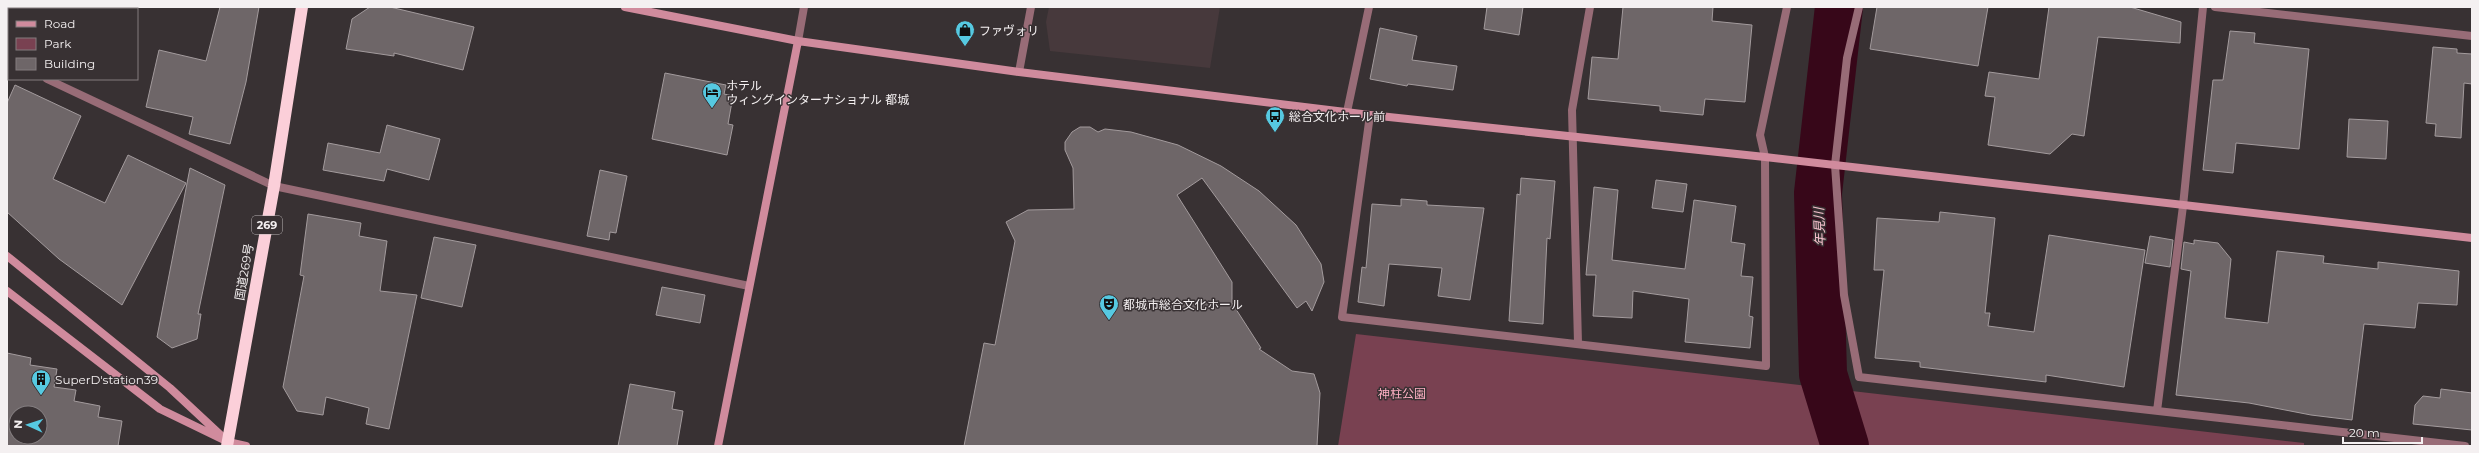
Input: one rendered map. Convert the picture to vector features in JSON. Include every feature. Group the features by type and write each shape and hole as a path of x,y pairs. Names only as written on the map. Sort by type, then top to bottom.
{"highway":[{"name":"国道269号","path":"228,444 274,186 302,7"}],"street":[{"path":"625,7 798,41 1019,72 1370,115 1765,157 2472,238"},
{"path":"718,446 804,7"},
{"path":"1019,72 1031,7"},
{"path":"1347,112 1369,7"},
{"path":"1578,343 1571,136 1572,110 1590,7"},
{"path":"1370,115 1342,317 1578,343 1766,366 1765,157 1760,135 1787,7"},
{"path":"1859,7 1847,58 1835,165 1844,295 1859,377 2465,446"},
{"path":"2157,411 2183,206 2203,7"},
{"path":"2215,7 2472,36"},
{"path":"49,80 274,186 750,286"},
{"path":"7,256 170,388 228,444"},
{"path":"7,291 160,409 228,444 246,446"}],"shaded area":[{"path":"1049,7 1220,7 1210,68 1050,51 1046,22"}],"green space":[{"name":"神柱公園","path":"1356,334 2304,443 2304,446 1338,446"}],"building":[{"path":"220,7 259,7 246,82 230,144 189,134 193,117 146,107 159,50 206,61"},
{"path":"370,7 390,7 474,27 463,70 394,53 394,56 346,49 352,19"},
{"path":"1487,7 1523,7 1519,35 1484,29"},
{"path":"1623,7 1713,7 1712,21 1752,25 1745,102 1705,99 1703,115 1660,111 1660,106 1588,99 1592,57 1618,59"},
{"path":"1877,7 1988,7 1978,66 1870,49"},
{"path":"2049,7 2130,7 2181,22 2180,43 2098,37 2084,136 2072,134 2050,154 1988,145 1995,97 1985,96 1989,72 2039,79"},
{"path":"1380,28 1417,36 1412,60 1457,66 1453,90 1408,84 1407,86 1370,79"},
{"path":"2230,31 2255,33 2254,43 2309,49 2299,149 2236,143 2233,173 2203,170 2213,80 2223,80"},
{"path":"2433,47 2457,49 2457,53 2472,54 2472,84 2464,83 2461,138 2435,136 2436,124 2426,123"},
{"path":"665,73 726,85 724,94 733,96 728,124 733,125 727,155 652,139"},
{"path":"15,85 81,116 53,179 105,203 128,155 186,183 122,305 59,259 7,212 7,103"},
{"path":"2349,119 2388,121 2386,159 2347,157"},
{"path":"387,125 440,139 429,180 387,169 384,181 323,170 328,143 380,153"},
{"path":"1080,127 1090,127 1098,132 1105,129 1131,132 1178,145 1221,166 1259,191 1296,225 1321,264 1324,282 1312,311 1306,301 1297,308 1202,178 1177,195 1232,282 1232,303 1261,348 1259,349 1292,371 1314,374 1320,393 1317,446 964,446 984,343 995,345 1015,241 1006,222 1028,210 1074,209 1073,168 1065,150 1065,142 1072,132"},
{"path":"190,168 225,185 198,314 201,314 197,339 172,348 157,337"},
{"path":"600,170 627,176 616,233 610,232 609,240 587,236"},
{"path":"1521,178 1555,181 1550,239 1547,238 1543,324 1509,321 1517,194 1520,195"},
{"path":"1656,180 1687,184 1683,212 1652,208"},
{"path":"1594,187 1618,190 1612,260 1685,269 1694,200 1736,206 1731,242 1745,244 1741,276 1753,277 1749,316 1753,317 1750,348 1685,342 1689,299 1633,291 1632,318 1593,316 1596,275 1586,275"},
{"path":"1401,199 1427,201 1427,205 1484,208 1470,300 1438,296 1442,268 1389,264 1384,306 1358,302 1362,267 1366,268 1372,204 1401,206"},
{"path":"1940,212 1995,218 1985,313 1990,313 1988,326 2034,332 2049,235 2145,250 2124,387 2046,375 2046,382 1920,367 1920,362 1875,358 1884,270 1874,270 1877,218 1939,222"},
{"path":"308,214 361,223 359,236 387,241 380,291 417,295 389,429 366,424 369,408 326,397 323,415 297,411 283,387 304,276 300,275"},
{"path":"2150,236 2173,240 2170,267 2145,263"},
{"path":"434,237 476,245 462,307 421,298"},
{"path":"2194,240 2218,243 2231,259 2225,318 2268,323 2277,251 2324,256 2323,263 2378,269 2378,262 2459,271 2457,305 2418,303 2415,328 2364,324 2352,420 2311,415 2249,403 2176,395 2191,271 2181,269 2184,242 2194,244"},
{"path":"662,287 705,295 700,323 656,315"},
{"name":"SuperD'station39","path":"7,353 31,358 30,365 57,369 54,387 76,390 74,401 100,406 98,417 122,421 118,446 7,446"},
{"path":"630,384 675,392 672,409 683,411 677,446 618,446"},
{"path":"2441,389 2472,393 2472,430 2413,424 2415,405 2423,396 2440,398"}],"waterway":[{"name":"年見川","path":"1839,7 1818,193 1823,374 1845,446"}],"place":[{"name":"ファヴォリ","path":"965,47"},
{"name":"ホテル ウィングインターナショナル 都城","path":"712,109"},
{"name":"総合文化ホール前","path":"1275,133"},
{"name":"都城市総合文化ホール","path":"1109,321"},
{"name":"SuperD'station39","path":"41,396"}]}
